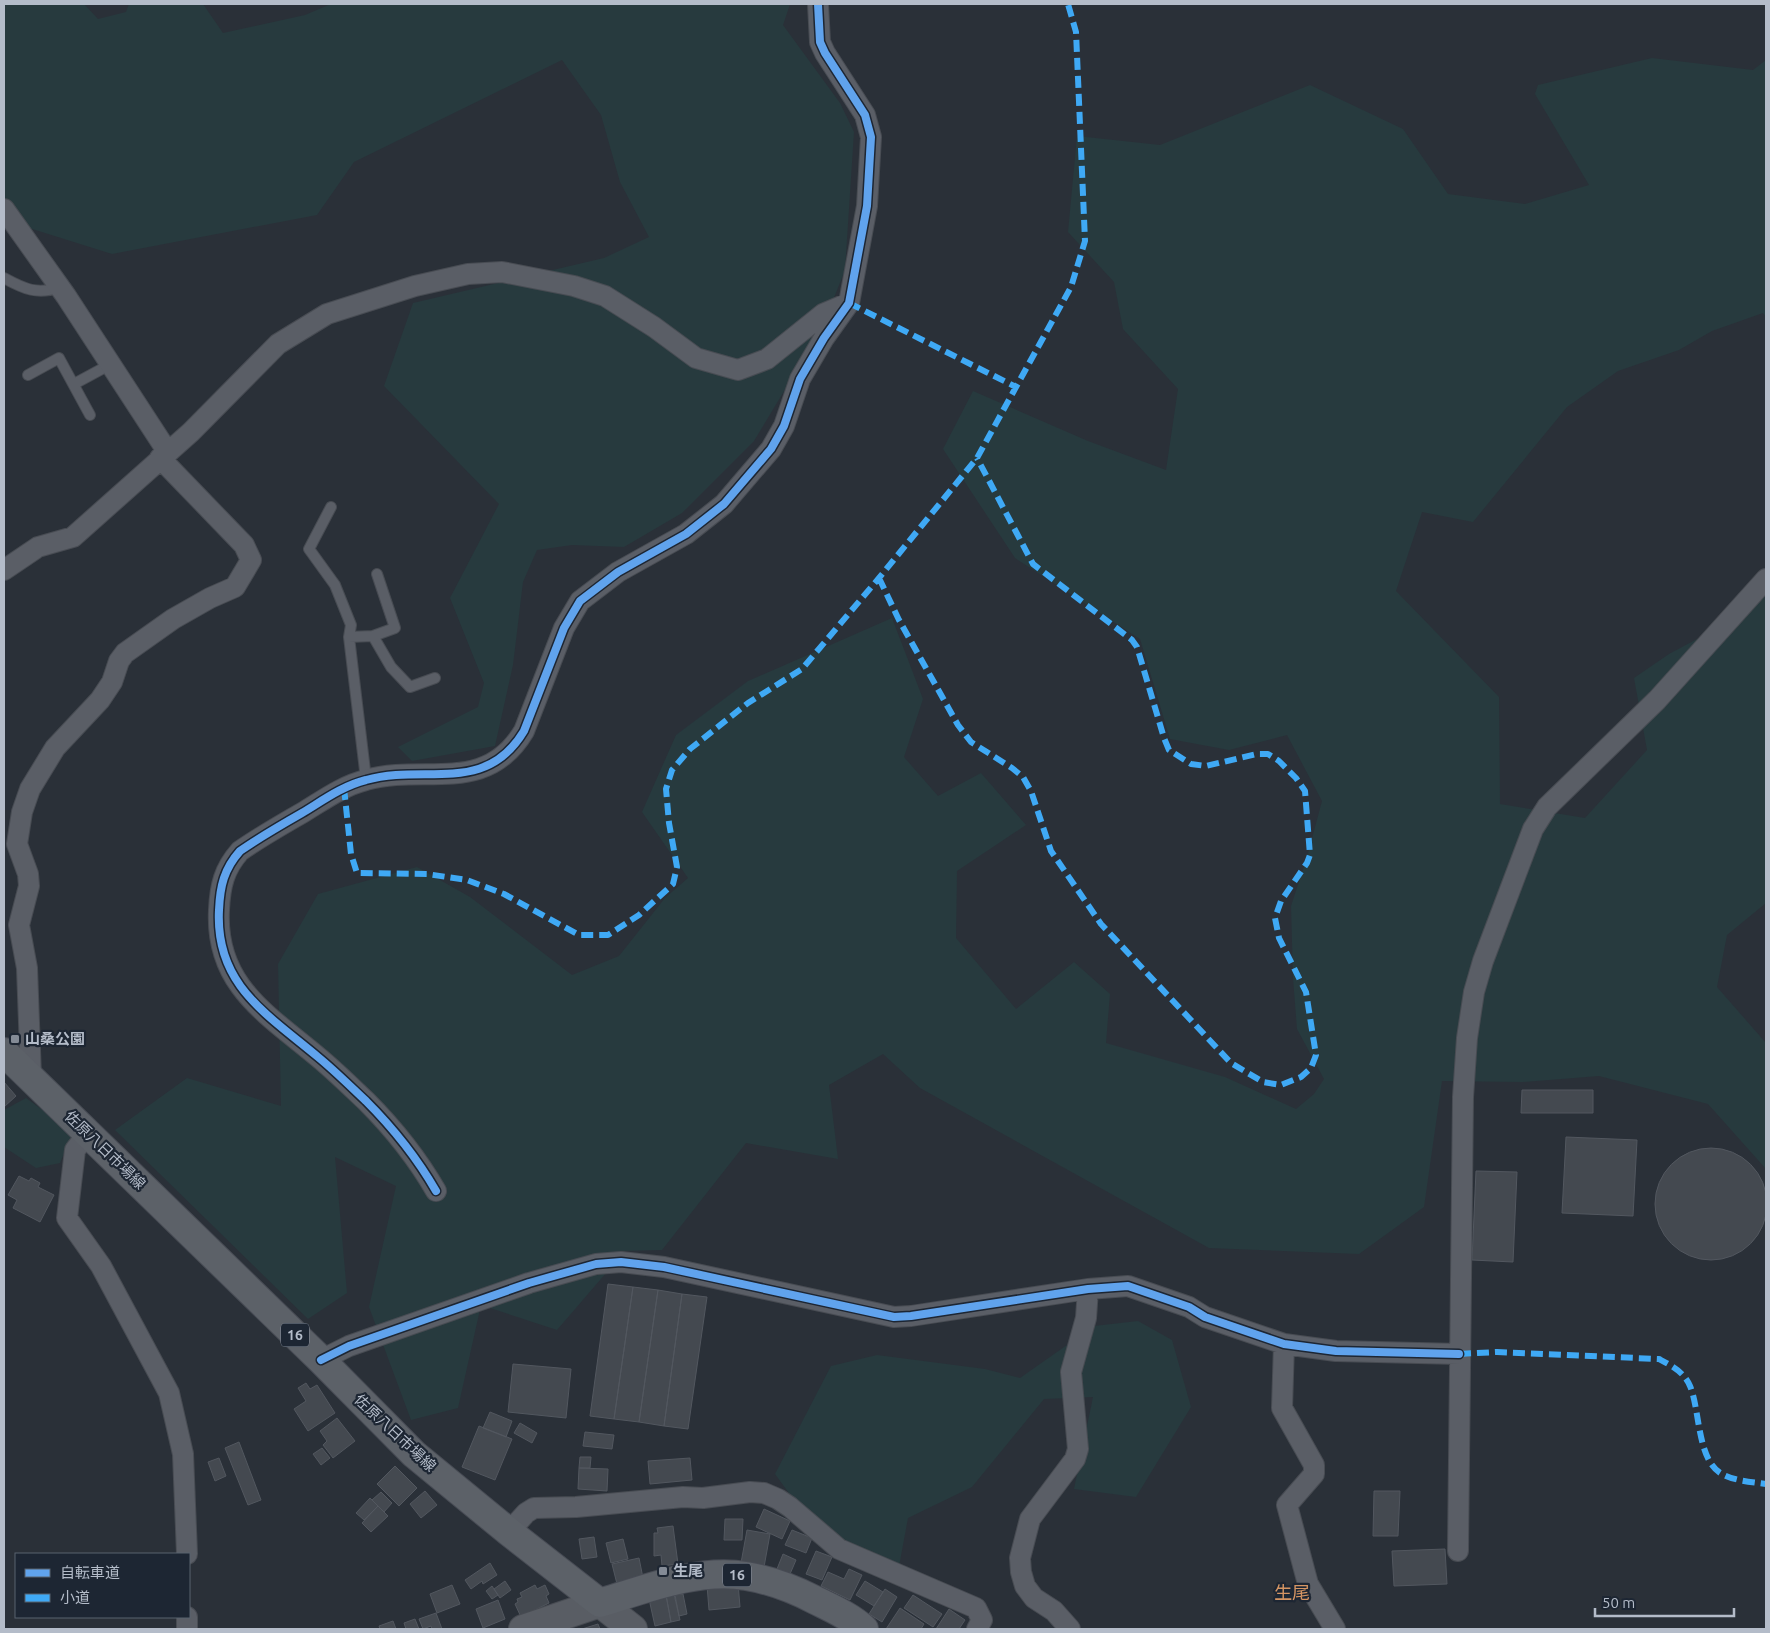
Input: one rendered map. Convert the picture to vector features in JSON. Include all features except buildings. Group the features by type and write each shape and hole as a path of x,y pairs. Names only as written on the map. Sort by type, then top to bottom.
{"main road":[{"name":"佐原八日市場線","path":"4,1052 32,1077 321,1360 414,1454 600,1603"},
{"name":"16","path":"600,1603 680,1580 726,1575 746,1576 783,1586 806,1596 841,1613 864,1629"},
{"path":"523,1629 600,1603 633,1629"}],"street":[{"path":"436,1191 418,1160 368,1103 319,1058 268,1016 233,978 225,960 221,939 219,914 222,878 230,862 240,851 344,788 366,780 484,769 502,758 515,746 524,731 564,628 580,601 618,572 686,534 724,504 771,449 784,426 800,379 824,338 849,303 867,206 870,137 865,115 825,53 820,42 818,4"},
{"path":"4,209 111,364 163,454 244,545 250,560 235,587 210,598 173,619 125,652 119,661 112,682 100,700 55,748 30,789 22,812 17,844 28,874 29,886 19,925 27,968 32,1077"},
{"path":"4,570 38,547 73,537 163,454 191,432 278,344 327,314 415,286 468,274 502,272 574,286 605,296 654,327 696,358 738,370 767,359 823,314 849,303"},
{"path":"1458,1551 1463,1106 1466,1038 1474,992 1483,961 1533,830 1547,807 1657,700 1766,579"},
{"path":"88,1133 75,1150 67,1218 102,1266 169,1393 183,1454 187,1553"},
{"path":"321,1360 349,1346 530,1283 596,1264 621,1262 664,1266 894,1317 1088,1289 1128,1286 1189,1308 1205,1317 1284,1344 1336,1351 1460,1354"},
{"path":"1070,1629 1054,1611 1034,1598 1025,1586 1020,1572 1020,1558 1030,1519 1075,1459 1078,1449 1071,1372 1086,1318 1088,1289"},
{"path":"1284,1344 1282,1408 1314,1465 1314,1474 1287,1505 1308,1584 1335,1629"},
{"path":"509,1532 526,1512 534,1508 703,1498 750,1492 764,1493 778,1498 839,1549 976,1608 982,1620 977,1629"}],"lane":[{"path":"4,278 25,289 43,292 60,288"},
{"path":"28,375 59,358 90,415"},
{"path":"74,384 111,364"},
{"path":"331,507 309,549 335,585 351,625 349,637 366,780"},
{"path":"349,637 373,636 396,628 377,574"},
{"path":"373,636 391,667 410,687 435,678"}],"green space":[{"path":"4,4 84,4 98,19 126,12 129,4 203,4 223,33 305,15 331,4 790,4 783,25 840,103 854,132 845,270 822,328 754,441 682,513 624,547 572,545 537,550 523,582 513,665 495,746 412,761 398,747 478,707 484,683 450,598 499,504 384,386 413,303 604,258 649,237 620,182 601,115 562,60 354,162 317,215 112,254 10,222 4,223"},
{"path":"1652,58 1753,70 1766,60 1766,317 1763,313 1712,331 1679,350 1618,371 1567,407 1473,522 1422,512 1396,591 1499,697 1500,804 1585,818 1647,750 1634,678 1669,654 1738,617 1766,596 1766,903 1727,935 1717,987 1766,1043 1766,1169 1708,1104 1599,1076 1523,1082 1442,1081 1424,1207 1359,1254 1209,1248 920,1088 883,1054 829,1085 838,1159 746,1143 662,1250 625,1251 557,1330 481,1305 458,1408 411,1420 369,1307 396,1186 335,1157 347,1293 308,1319 115,1130 187,1078 281,1106 278,964 318,894 417,867 470,897 572,975 619,956 665,898 688,878 642,812 676,735 748,681 892,618 923,699 904,757 938,796 981,773 1026,825 957,871 956,938 1016,1009 1074,962 1110,994 1106,1043 1225,1077 1296,1109 1314,1094 1324,1079 1297,1029 1293,978 1291,906 1322,801 1287,735 1229,750 1170,739 1140,639 1015,558 943,449 973,391 1088,441 1166,470 1178,389 1123,329 1114,282 1068,232 1077,136 1160,145 1310,85 1403,129 1448,194 1525,204 1589,185 1535,94 1538,85"},
{"path":"26,1098 73,1132 60,1163 36,1168 4,1147 4,1110"},
{"path":"1138,1321 1172,1340 1191,1407 1136,1497 1074,1489 1093,1397 1044,1399 972,1487 908,1518 898,1572 813,1526 775,1474 831,1366 877,1355 985,1369 1020,1378 1094,1326"}],"marked path":[{"path":"344,788 351,854 357,873 427,874 467,880 504,894 579,935 608,935 639,915 673,884 677,867 669,823 666,789 672,770 690,749 748,703 802,669 879,578 977,458 1071,287 1085,241 1076,32 1068,4"},
{"path":"849,303 1016,387"},
{"path":"879,578 899,620 958,725 971,742 1023,777 1031,791 1051,851 1101,924 1231,1063 1263,1082 1281,1085 1301,1077 1311,1068 1316,1055 1306,992 1279,938 1275,918 1281,901 1307,863 1310,855 1305,791 1296,778 1279,761 1268,754 1257,754 1206,766 1191,764 1169,750 1137,647 1132,640 1033,564 977,458"},
{"path":"1459,1354 1497,1352 1659,1359 1681,1373 1690,1386 1700,1434 1708,1458 1714,1467 1722,1474 1732,1478 1766,1484"}],"cycle path":[{"path":"436,1191 413,1155 376,1111 330,1068 263,1011 248,996 235,978 226,959 220,936 219,910 224,878 230,864 240,851 340,790 366,780 388,776 452,774 472,771 491,764 508,751 524,731 564,628 580,601 618,572 686,534 724,504 771,449 784,426 800,379 824,338 849,303 867,206 871,137 865,115 825,53 820,42 818,4"},
{"path":"321,1360 349,1346 529,1283 596,1264 621,1262 664,1267 894,1317 1088,1289 1128,1286 1189,1307 1205,1317 1284,1344 1336,1351 1459,1354"}],"place":[{"name":"山桑公園","path":"15,1039"},
{"name":"生尾","path":"663,1571"}],"district":[{"name":"生尾","path":"1292,1593"}]}
